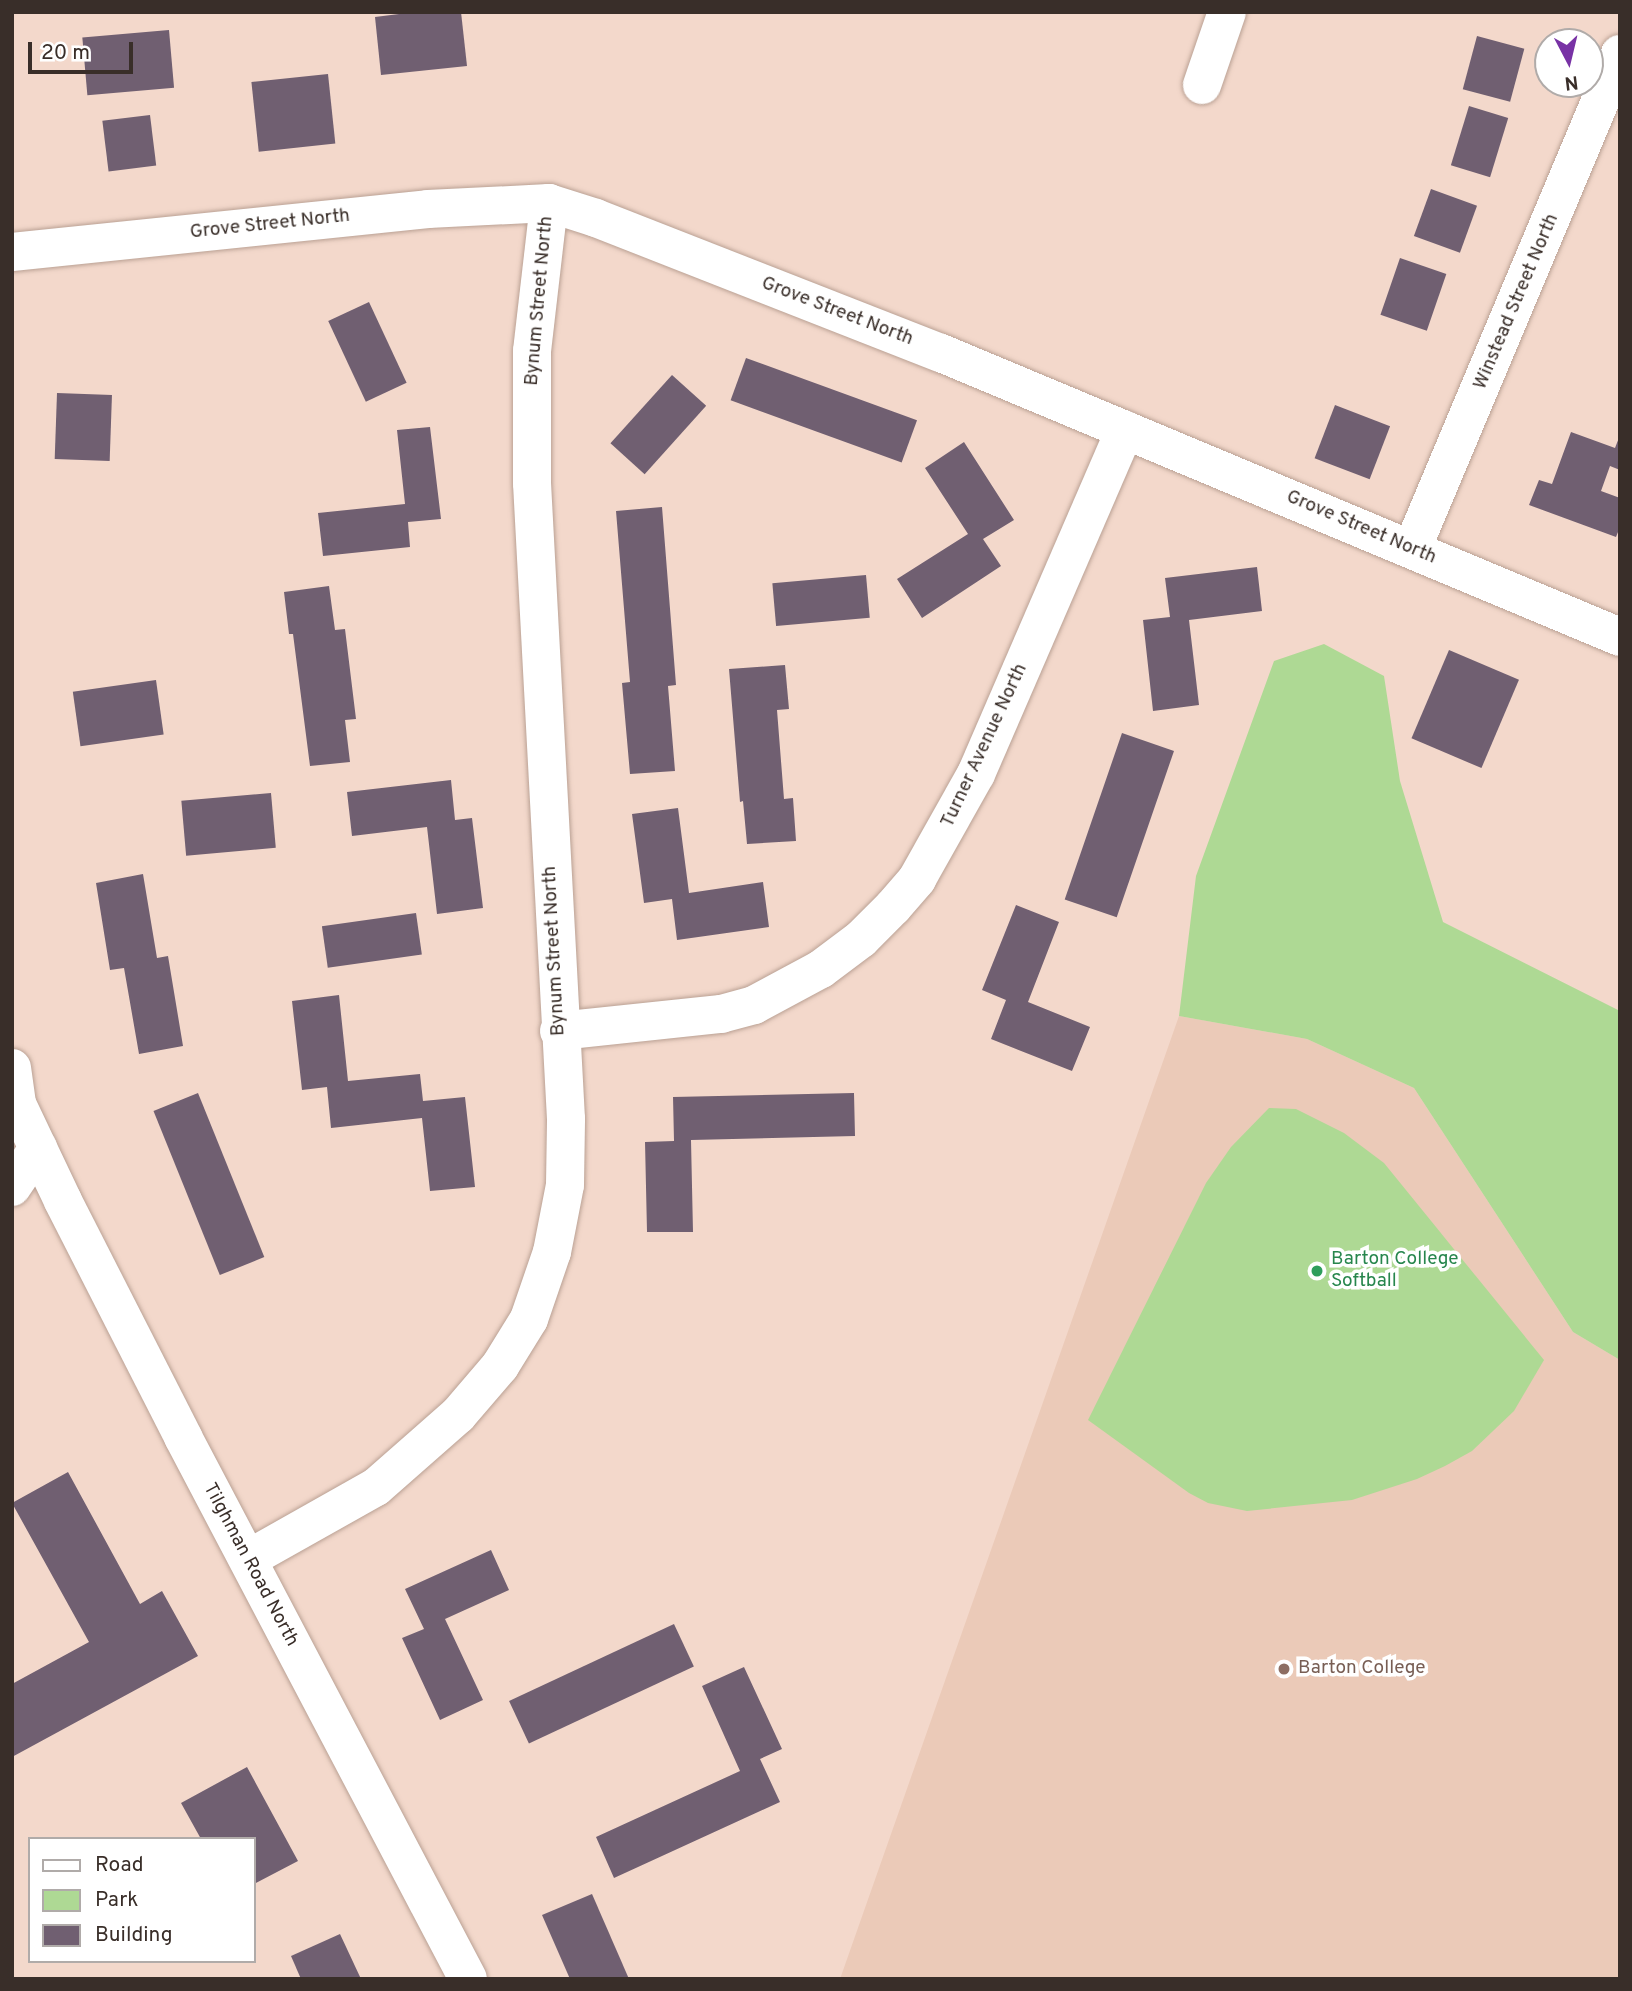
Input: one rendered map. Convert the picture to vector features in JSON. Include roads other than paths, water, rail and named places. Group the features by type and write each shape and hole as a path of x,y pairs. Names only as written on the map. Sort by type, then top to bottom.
{"street":[{"path":"1202,85 1227,12"},
{"name":"Winstead Street North","path":"1412,549 1620,54"},
{"name":"Grove Street North","path":"12,252 428,209 549,203 596,218 928,348 1620,637"},
{"name":"Bynum Street North","path":"248,1559 376,1487 458,1415 500,1366 529,1319 552,1252 565,1185 566,1119 559,1031 532,483 532,351 549,203"},
{"name":"Turner Avenue North","path":"559,1031 721,1014 754,1005 821,968 861,939 893,907 917,879 976,774 1125,430"},
{"name":"Tilghman Road North","path":"12,1068 18,1104 38,1148 248,1559 468,1979"},
{"path":"12,1186 38,1148"}],"place":[{"name":"Barton College Softball","path":"1317,1271"},
{"name":"Barton College","path":"1284,1669"}]}
